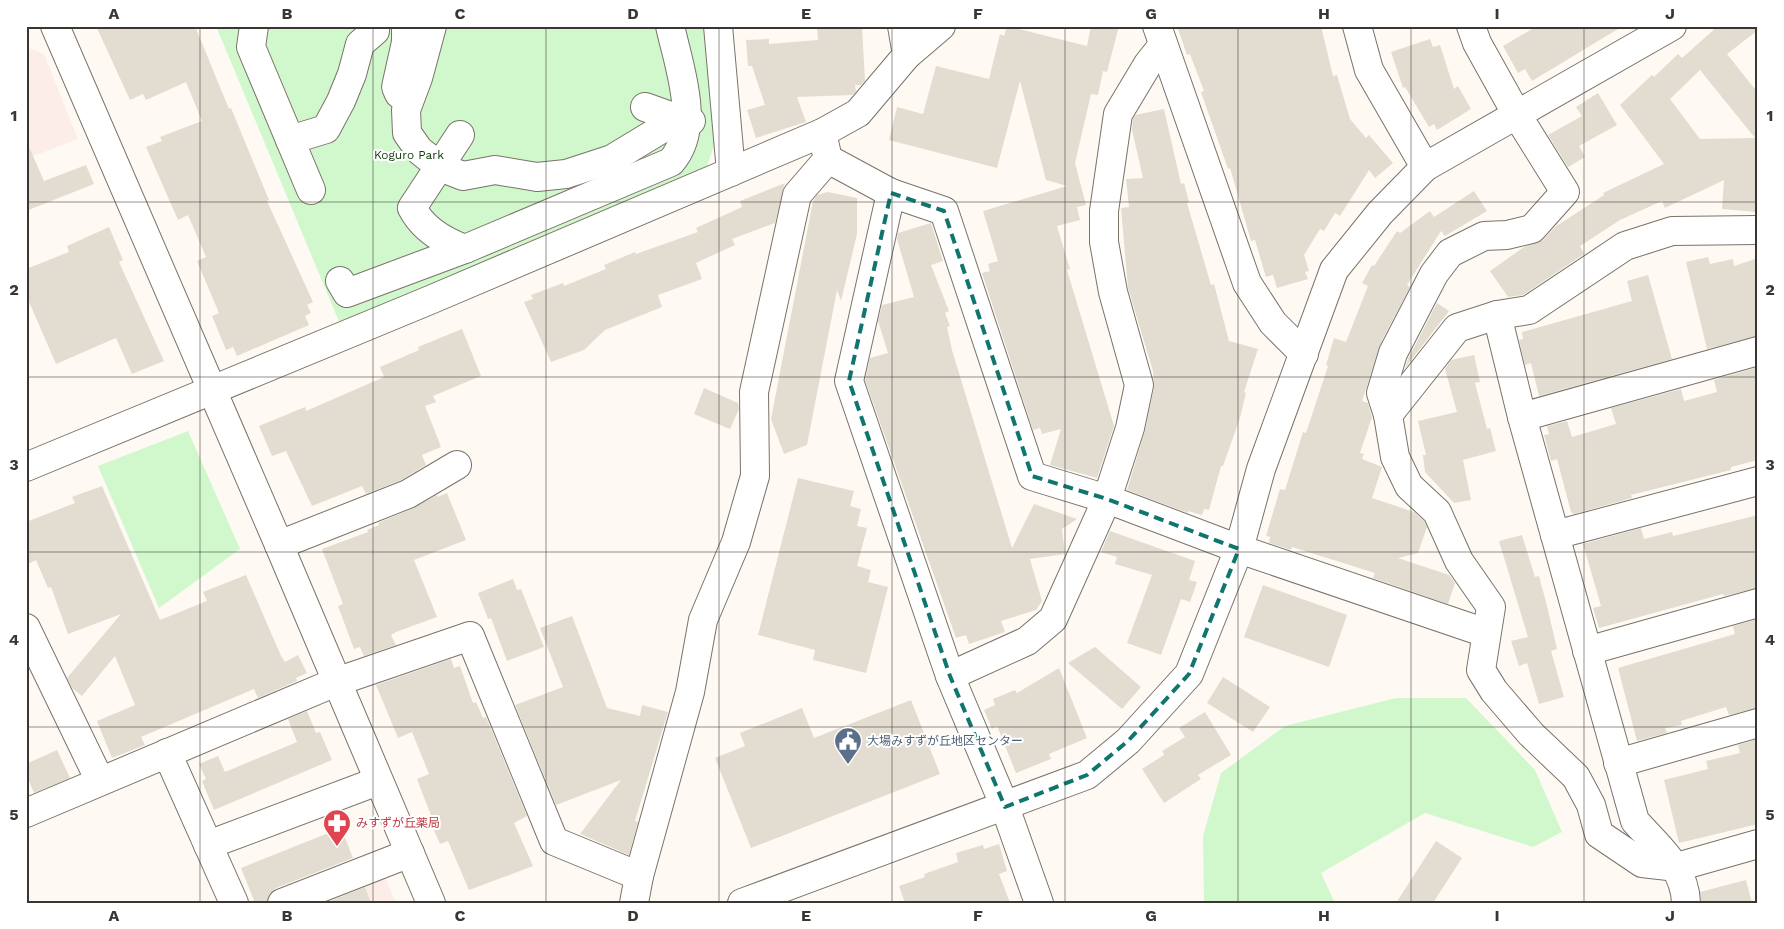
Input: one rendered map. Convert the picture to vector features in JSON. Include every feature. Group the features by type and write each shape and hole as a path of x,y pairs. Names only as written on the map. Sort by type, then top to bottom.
{"street":[{"path":"55,26 431,903"},
{"path":"254,26 251,47 311,190"},
{"path":"290,140 326,129 341,101 352,74 360,44 374,31 375,26"},
{"path":"406,26 406,42 396,88 399,94 410,100"},
{"path":"432,26 429,42 406,110 407,134 419,150 440,167 463,176 495,170 537,177 566,174 612,159 682,120 726,116"},
{"path":"340,281 347,293 414,259 465,249 671,162 680,151 684,88 670,26"},
{"path":"718,26 731,172"},
{"path":"902,26 907,55"},
{"path":"26,467 211,392 822,133 858,113 907,55 941,26"},
{"path":"1357,26 1370,70 1424,167"},
{"path":"1472,26 1477,43 1517,115 1565,192 1532,230 1507,235 1484,236 1450,253 1434,274 1393,353 1381,393 1388,415 1395,457 1409,486 1437,512 1459,561 1491,607 1481,670 1494,691 1531,734 1576,777 1591,805 1599,834 1642,863 1677,867 1758,844"},
{"path":"742,903 1087,775 1128,740 1189,674 1239,549 1261,469 1334,270 1380,213 1424,167 1517,115 1635,35 1672,26"},
{"path":"1160,36 1247,283 1273,323 1304,354"},
{"path":"950,676 1027,641 1053,619 1107,499 1130,428 1139,385 1113,292 1104,242 1104,212 1118,114 1148,64 1160,36"},
{"path":"645,107 682,120"},
{"path":"822,133 828,159 891,193 944,211 1032,476 1107,499 1239,549 1486,633"},
{"path":"460,135 412,208 418,220 436,235 465,249"},
{"path":"634,903 639,876 690,692 703,620 736,542 755,476 754,392 797,196 828,159"},
{"path":"891,193 849,381 950,676 1005,807 1039,903"},
{"path":"1388,415 1457,328 1497,316 1529,310 1625,246 1672,231 1758,230"},
{"path":"414,259 430,300"},
{"path":"1497,316 1522,417 1634,821 1677,867 1686,890 1686,903"},
{"path":"1522,417 1758,351"},
{"path":"279,545 408,494 457,465"},
{"path":"1555,535 1758,481"},
{"path":"1587,651 1758,603"},
{"path":"26,628 100,781"},
{"path":"26,813 336,682 470,636 554,841 639,876"},
{"path":"1618,763 1758,723"},
{"path":"167,754 234,903"},
{"path":"208,845 378,781"},
{"path":"282,903 412,859"},
{"path":"322,903 412,859"}],"highlighted area":[{"path":"891,193 944,211 1032,476 1107,499 1239,549 1189,674 1128,741 1087,775 1005,807 950,676 849,381"}],"shaded area":[{"path":"26,47 44,54 78,139 26,159"},
{"path":"376,856 396,903 262,903"}],"green space":[{"name":"Koguro Park","path":"216,26 707,26 715,143 706,169 340,324"},
{"path":"188,431 240,549 159,608 98,466"},
{"path":"1396,698 1466,698 1535,770 1562,832 1533,847 1425,813 1321,873 1335,903 1204,903 1203,836 1221,773 1285,726"}],"building":[{"path":"96,26 195,26 269,200 267,201 313,302 307,305 311,313 305,316 309,325 237,356 233,347 226,350 212,316 219,313 197,261 206,257 188,215 178,220 146,147 162,141 160,137 202,121 186,82 146,100 143,94 130,100"},
{"path":"817,26 862,26 865,81 861,85 855,85 856,92 852,95 797,97 806,122 756,138 747,110 765,105 752,66 748,66 746,40 769,39 769,44 818,40"},
{"path":"1007,26 1087,46 1091,26 1119,26 1107,72 1103,71 1098,95 1091,94 1075,163 1086,205 1077,207 1080,220 1057,226 1070,269 1067,270 1114,426 1097,478 1050,465 1061,429 1042,434 1040,428 1033,430 982,273 990,271 988,264 998,261 983,211 1067,186 1046,180 1020,81 997,168 889,140 897,107 923,114 936,66 989,79 1000,34 1004,36"},
{"path":"1177,26 1321,26 1333,76 1337,75 1350,119 1366,138 1369,135 1393,163 1375,178 1369,170 1340,216 1335,213 1324,231 1320,229 1304,255 1309,271 1305,272 1308,279 1277,288 1273,275 1266,277 1255,240 1251,241 1230,168 1228,169 1201,92 1204,91 1190,54 1187,55"},
{"path":"1537,26 1623,26 1532,81 1525,69 1518,73 1503,46"},
{"path":"1718,26 1758,26 1758,30 1727,54 1758,93 1756,212 1722,209 1724,180 1665,208 1662,201 1620,220 1580,246 1584,254 1523,295 1508,297 1490,271 1524,247 1543,240 1555,227 1604,195 1603,193 1664,164 1620,105 1678,54 1682,58","holes":["1700,70 1755,138 1700,139 1670,99"]},
{"path":"1430,39 1433,47 1440,45 1454,89 1458,86 1471,109 1437,130 1434,124 1429,127 1405,87 1403,88 1391,52"},
{"path":"1598,93 1617,125 1579,146 1585,157 1568,167 1548,135 1582,116 1576,107"},
{"path":"1164,109 1181,184 1184,183 1189,202 1187,203 1211,285 1214,284 1229,341 1258,349 1244,392 1246,393 1240,418 1223,466 1221,466 1209,510 1204,509 1202,515 1188,511 1188,513 1127,490 1145,431 1154,388 1153,371 1128,288 1121,208 1129,207 1126,179 1143,178 1132,130 1133,119 1135,115"},
{"path":"26,140 44,181 86,165 94,184 26,211"},
{"path":"785,183 775,223 732,239 735,245 696,263 702,279 658,295 662,307 605,330 584,350 551,362 524,302 533,299 531,295 563,283 564,286 606,269 604,265 635,252 636,254 698,232 696,228 742,207 740,201"},
{"path":"1474,191 1487,211 1445,236 1441,231 1407,285 1410,287 1382,340 1362,401 1368,403 1372,417 1360,453 1364,454 1362,459 1382,467 1372,498 1414,512 1424,521 1427,527 1418,553 1398,558 1449,575 1455,583 1448,604 1373,578 1375,573 1292,547 1291,550 1269,543 1270,537 1266,536 1280,489 1285,490 1303,432 1306,433 1328,366 1326,365 1334,338 1346,342 1368,286 1362,283 1372,265 1374,266 1397,231 1400,233 1430,211 1434,217"},
{"path":"828,192 857,198 857,234 841,301 837,290 807,445 784,454 771,419 813,201 817,195"},
{"path":"931,223 943,261 931,265 949,311 945,313 950,326 947,327 952,350 1012,548 1034,504 1077,519 1062,529 1065,554 1030,559 1042,601 1036,610 1001,621 1005,632 969,644 966,635 956,638 865,380 870,358 888,353 878,321 882,305 914,297 897,239 898,233"},
{"path":"109,227 123,260 119,262 164,361 132,374 116,338 56,364 26,295 26,269 69,252 67,246"},
{"path":"1708,257 1710,264 1733,259 1734,266 1758,258 1758,336 1707,349 1686,262"},
{"path":"1648,275 1672,359 1539,396 1531,363 1525,365 1519,340 1523,339 1522,332 1632,301 1627,281"},
{"path":"1437,303 1449,311 1405,368 1408,359"},
{"path":"462,329 481,376 433,396 436,402 425,406 441,447 422,455 426,465 401,480 366,494 362,486 312,506 286,451 272,456 259,426 305,407 306,411 384,377 380,367 419,350 418,347"},
{"path":"1474,355 1480,382 1475,383 1487,429 1490,428 1496,451 1463,460 1471,500 1454,503 1425,472 1423,455 1426,455 1418,421 1457,412 1445,369 1451,360"},
{"path":"1758,367 1758,460 1731,467 1731,470 1631,495 1632,498 1574,514 1571,512 1557,459 1551,461 1544,435 1549,434 1547,426 1567,421 1572,437 1616,424 1611,408 1681,389 1684,401 1717,392 1714,380"},
{"path":"704,388 738,403 739,409 730,429 694,414"},
{"path":"798,478 854,491 850,506 861,509 857,526 867,528 857,566 871,570 868,582 888,587 866,673 813,660 815,650 758,635"},
{"path":"102,486 160,620 207,601 203,592 246,575 281,656 285,662 298,655 307,673 296,678 297,681 258,698 254,689 141,737 145,745 112,758 97,721 135,705 115,656 82,696 72,688 67,678 121,614 68,634 51,587 48,588 36,560 26,565 26,522 75,503 72,497"},
{"path":"447,493 466,540 414,560 437,617 396,632 391,635 396,645 364,656 360,647 354,649 338,606 343,604 322,549 368,532 367,530 379,525 378,523 414,508 437,495 438,497"},
{"path":"1758,515 1758,588 1724,596 1723,594 1599,628 1593,608 1601,606 1583,544 1641,528 1644,539 1672,532 1673,536"},
{"path":"1110,531 1195,561 1189,580 1197,582 1190,602 1181,599 1161,655 1127,643 1152,575 1115,564 1117,557 1101,552"},
{"path":"1522,535 1535,577 1539,576 1547,606 1557,649 1551,651 1564,697 1539,704 1527,663 1519,666 1511,641 1528,637 1499,541"},
{"path":"513,579 517,590 521,589 544,647 507,661 491,618 488,619 478,593"},
{"path":"1263,585 1347,615 1329,667 1244,637"},
{"path":"572,616 607,708 640,716 642,705 668,712 635,821 638,822 629,855 580,834 621,780 556,805 515,705 563,687 540,628"},
{"path":"1758,619 1758,708 1729,715 1726,707 1681,721 1682,725 1665,728 1667,733 1637,741 1618,668 1735,634 1733,626"},
{"path":"1095,647 1141,687 1122,709 1068,663"},
{"path":"451,659 454,668 460,666 473,703 476,702 483,718 486,717 527,816 514,823 533,866 469,890 448,841 440,844 429,819 432,818 417,779 429,774 412,732 398,738 376,685"},
{"path":"1059,668 1087,738 1049,754 1051,759 1016,773 997,726 992,729 984,710 995,705 993,699 1015,690 1017,693"},
{"path":"1223,677 1270,707 1253,732 1207,703"},
{"path":"911,700 940,774 751,848 715,758 745,746 740,733 802,708 814,738"},
{"path":"307,711 316,733 320,732 332,760 214,810 202,781 206,779 199,764 218,756 225,772 297,742 288,719"},
{"path":"1205,712 1231,755 1198,775 1201,779 1164,803 1142,769 1164,755 1162,751 1185,737 1179,728"},
{"path":"1758,739 1758,824 1679,843 1664,780 1708,769 1706,761 1740,753 1738,745"},
{"path":"57,750 70,778 34,793 26,774 26,764"},
{"path":"341,828 353,858 276,888 270,894 267,903 255,903 241,868"},
{"path":"1436,841 1462,858 1433,903 1396,903"},
{"path":"999,844 1007,871 999,874 1010,903 905,903 899,886 925,877 924,874 958,862 956,853 983,845 984,849"},
{"path":"1746,880 1752,903 1701,903 1700,892"},
{"path":"365,887 371,903 326,903"}],"place":[{"name":"大場みすずが丘地区センター","path":"848,765"},
{"name":"みすずが丘薬局","path":"337,847"}]}
